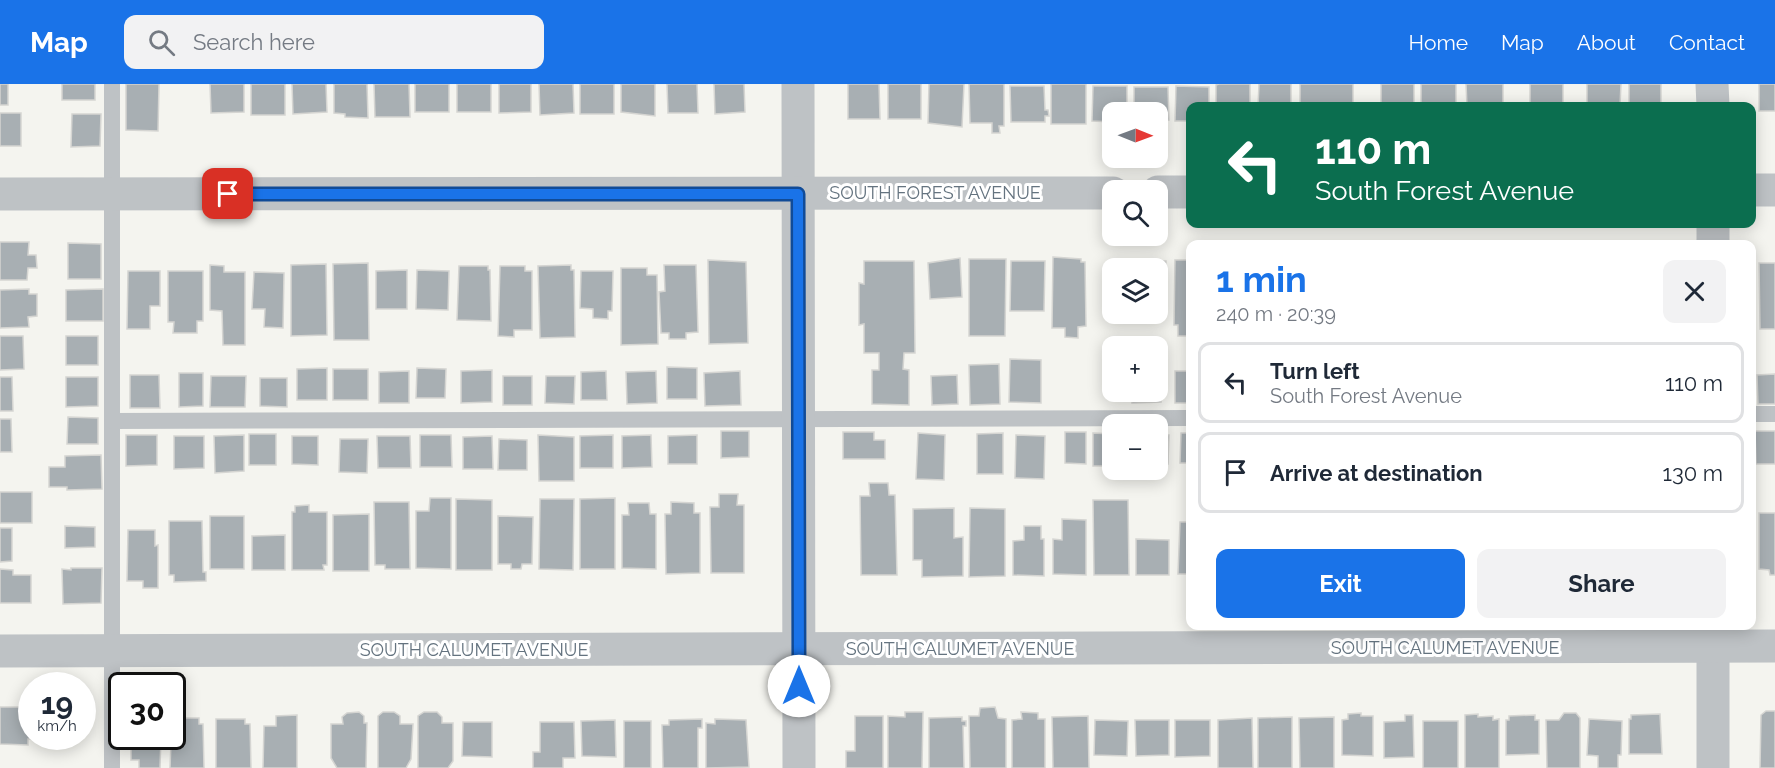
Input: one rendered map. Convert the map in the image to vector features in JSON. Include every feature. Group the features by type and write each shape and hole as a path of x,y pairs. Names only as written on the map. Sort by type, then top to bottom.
{"street":[{"path":"798,84 799,768"},
{"path":"1713,84 1713,102"},
{"path":"1756,190 1775,190"},
{"path":"1168,192 1186,192"},
{"name":"SOUTH FOREST AVENUE","path":"0,194 1102,193"},
{"path":"1713,636 1713,768"},
{"name":"SOUTH CALUMET AVENUE","path":"0,651 799,649 1713,636 1775,646"}],"lane":[{"path":"112,84 112,768"},
{"path":"1756,414 1775,414"},
{"path":"112,421 799,421 1186,418"}],"building":[{"path":"0,84 8,84 8,105 0,105"},
{"path":"62,84 95,84 95,100 62,100"},
{"path":"126,84 159,84 158,131 126,130"},
{"path":"210,84 244,84 244,112 211,113"},
{"path":"251,84 285,84 285,115 251,115"},
{"path":"292,84 326,84 327,112 293,114"},
{"path":"334,84 367,84 368,118 345,117 345,114 334,113"},
{"path":"374,84 409,84 410,117 375,117"},
{"path":"415,84 449,84 449,112 415,112"},
{"path":"457,84 491,84 491,112 457,112"},
{"path":"499,84 531,84 531,112 499,113"},
{"path":"539,84 573,84 574,113 540,115"},
{"path":"580,84 614,84 614,114 580,114"},
{"path":"621,84 655,84 655,116 621,112"},
{"path":"667,84 697,84 698,113 668,113"},
{"path":"714,84 744,84 745,112 715,114"},
{"path":"848,84 879,84 880,119 848,119"},
{"path":"888,84 921,84 921,119 888,119"},
{"path":"929,84 964,84 962,127 928,123"},
{"path":"969,84 1004,84 1004,126 999,126 1000,133 992,133 992,123 970,123"},
{"path":"1051,84 1086,84 1086,124 1051,124"},
{"path":"1250,84 1250,102 1216,102 1216,85"},
{"path":"1259,84 1291,84 1291,102 1258,102"},
{"path":"1300,84 1353,84 1353,102 1300,102"},
{"path":"1381,84 1414,84 1414,102 1381,102"},
{"path":"1421,84 1456,84 1456,102 1421,102"},
{"path":"1466,84 1503,84 1503,102 1467,102"},
{"path":"1530,84 1563,84 1563,102 1530,102"},
{"path":"1587,84 1621,84 1620,102 1587,102"},
{"path":"1629,84 1661,84 1661,102 1629,102"},
{"path":"1759,84 1775,84 1775,111 1759,111"},
{"path":"1010,86 1044,86 1045,110 1048,110 1049,116 1045,116 1045,122 1011,122"},
{"path":"1093,86 1127,86 1127,102 1102,102 1102,121 1092,121"},
{"path":"1176,86 1209,87 1209,102 1186,102 1186,121 1175,121"},
{"path":"1134,87 1168,87 1169,120 1168,102 1134,102"},
{"path":"0,113 21,113 21,146 0,146"},
{"path":"72,114 101,114 100,146 71,147"},
{"path":"0,242 29,242 28,255 36,255 37,268 28,268 27,280 0,280"},
{"path":"68,243 101,244 101,279 68,279"},
{"path":"1053,257 1081,259 1081,262 1085,262 1086,326 1078,327 1078,338 1065,337 1065,328 1052,328"},
{"path":"960,258 962,297 930,299 928,263"},
{"path":"969,259 1006,259 1005,336 969,336"},
{"path":"708,260 746,262 748,343 709,344"},
{"path":"1175,260 1186,260 1186,336 1178,336 1178,325 1174,325"},
{"path":"864,261 914,261 915,353 904,353 903,369 909,370 909,405 872,404 872,370 879,370 879,353 864,353 864,324 859,325 859,283 864,284"},
{"path":"1011,261 1045,261 1044,311 1010,311"},
{"path":"368,263 369,340 334,340 333,264"},
{"path":"1759,263 1775,263 1775,329 1760,329"},
{"path":"326,264 327,335 291,336 291,265"},
{"path":"210,265 224,266 224,272 245,272 245,345 223,345 222,311 210,310"},
{"path":"571,265 571,270 574,270 575,337 540,338 538,266"},
{"path":"664,265 696,265 698,332 686,333 686,339 669,339 669,333 661,333 659,292 665,291"},
{"path":"459,266 488,266 491,321 457,320"},
{"path":"500,266 525,266 525,271 532,271 532,330 514,330 514,337 498,336"},
{"path":"621,268 647,268 647,275 657,275 658,344 621,345"},
{"path":"407,270 407,309 376,309 376,271"},
{"path":"417,270 449,271 448,310 416,309"},
{"path":"128,271 160,271 160,306 150,306 150,329 127,329"},
{"path":"168,271 203,271 203,321 197,321 197,333 173,333 174,322 168,322"},
{"path":"581,271 613,271 612,311 608,311 608,319 593,318 593,309 580,308"},
{"path":"254,272 284,273 283,328 264,327 265,309 252,309"},
{"path":"29,289 29,294 37,294 37,316 28,317 29,327 0,328 0,290"},
{"path":"103,289 103,321 66,321 66,290"},
{"path":"0,336 23,336 24,369 0,370"},
{"path":"66,336 98,336 98,365 66,365"},
{"path":"1010,359 1041,360 1041,403 1009,402"},
{"path":"999,364 1000,404 970,405 969,365"},
{"path":"667,367 697,368 697,399 667,399"},
{"path":"327,368 327,400 297,400 297,369"},
{"path":"417,368 446,369 445,398 416,398"},
{"path":"333,369 368,369 368,400 333,400"},
{"path":"492,370 492,402 461,403 461,371"},
{"path":"409,371 409,403 379,403 379,372"},
{"path":"606,371 607,400 581,400 581,372"},
{"path":"656,371 657,403 627,404 626,372"},
{"path":"740,371 741,405 705,406 704,373"},
{"path":"1175,371 1186,371 1186,403 1175,403"},
{"path":"179,373 203,373 203,406 179,407"},
{"path":"1775,374 1775,404 1758,404 1757,375"},
{"path":"130,375 159,375 160,408 130,408"},
{"path":"957,375 958,404 932,405 931,376"},
{"path":"211,376 246,376 245,407 210,407"},
{"path":"503,376 532,376 532,405 503,405"},
{"path":"546,376 575,376 574,404 545,403"},
{"path":"0,377 12,377 13,411 0,411"},
{"path":"66,377 98,377 98,406 66,407"},
{"path":"260,378 287,378 287,407 260,406"},
{"path":"68,417 98,418 98,444 67,444"},
{"path":"0,419 11,419 12,452 0,452"},
{"path":"721,431 749,431 749,457 721,458"},
{"path":"1756,431 1775,431 1775,464 1756,464"},
{"path":"843,432 874,432 874,440 885,440 885,459 843,459"},
{"path":"1065,432 1086,432 1086,464 1065,463"},
{"path":"918,433 945,435 944,480 916,479"},
{"path":"1003,433 1003,474 977,474 977,434"},
{"path":"1093,433 1102,433 1102,466 1093,466"},
{"path":"1181,433 1186,433 1186,463 1180,463"},
{"path":"249,434 276,434 276,465 249,465"},
{"path":"126,435 157,435 157,465 126,466"},
{"path":"244,435 244,471 215,473 214,436"},
{"path":"420,435 451,435 452,467 420,467"},
{"path":"538,435 574,437 574,481 539,481"},
{"path":"613,435 613,468 580,468 580,436"},
{"path":"651,435 652,467 622,468 622,436"},
{"path":"697,435 697,464 668,464 668,436"},
{"path":"1016,435 1045,436 1044,479 1015,478"},
{"path":"174,436 204,436 204,468 174,469"},
{"path":"292,436 318,436 318,465 292,464"},
{"path":"377,436 410,436 411,468 378,468"},
{"path":"492,436 493,469 463,469 463,437"},
{"path":"340,439 368,439 367,473 339,472"},
{"path":"499,439 527,440 527,470 498,470"},
{"path":"101,455 102,489 67,490 67,487 49,487 49,467 65,467 65,456"},
{"path":"869,483 888,483 889,495 895,495 897,575 861,575 860,496 870,496"},
{"path":"0,492 32,492 32,523 0,523"},
{"path":"719,494 738,494 737,505 744,505 744,573 711,573 710,507 719,507"},
{"path":"430,498 451,498 451,569 416,568 416,511 429,511"},
{"path":"615,498 615,569 580,569 580,499"},
{"path":"456,499 492,500 492,570 456,570"},
{"path":"540,499 574,499 573,570 539,569"},
{"path":"1093,500 1128,500 1129,575 1094,575"},
{"path":"374,502 409,502 410,569 385,569 385,565 375,565"},
{"path":"671,502 694,503 694,513 700,513 700,573 666,574 665,514 671,514"},
{"path":"628,503 649,503 650,514 656,514 656,569 622,568 622,515 629,515"},
{"path":"309,505 309,512 327,512 327,565 323,565 324,570 292,570 292,512 295,512 295,506"},
{"path":"954,508 954,538 963,537 963,576 922,577 922,560 913,560 913,509"},
{"path":"970,508 1005,509 1005,576 969,577"},
{"path":"1759,513 1775,513 1775,575 1770,575 1769,570 1759,569"},
{"path":"369,514 369,571 333,571 333,515"},
{"path":"210,516 244,516 244,569 210,569"},
{"path":"498,516 533,517 532,564 522,564 521,569 511,569 511,564 498,564"},
{"path":"1062,519 1086,520 1086,575 1053,574 1053,539 1062,540"},
{"path":"169,521 202,521 203,572 206,572 206,581 174,582 174,575 169,575"},
{"path":"1180,522 1186,522 1186,574 1178,574"},
{"path":"65,526 95,527 95,547 65,548"},
{"path":"1024,526 1041,526 1041,539 1044,539 1044,576 1013,575 1013,541 1024,540"},
{"path":"0,528 12,528 12,561 0,562"},
{"path":"128,530 155,530 155,546 158,545 158,588 143,588 143,581 127,581"},
{"path":"285,535 285,570 252,570 252,536"},
{"path":"1136,539 1169,540 1169,575 1136,575"},
{"path":"71,568 102,568 101,603 63,604 62,569 71,570"},
{"path":"0,569 13,570 13,575 31,575 31,603 0,603"},
{"path":"0,707 18,707 18,745 0,744"},
{"path":"995,707 998,718 1006,719 1006,768 970,768 969,716 979,716 980,708"},
{"path":"1766,711 1775,711 1775,768 1760,768 1761,715"},
{"path":"359,712 364,716 364,723 367,723 366,768 337,768 331,758 331,724 343,724 342,717 347,713"},
{"path":"383,712 394,712 400,716 400,724 413,724 411,759 406,768 378,768 378,716"},
{"path":"424,712 437,712 442,717 442,723 453,723 453,761 448,768 418,768 418,716"},
{"path":"905,712 923,712 922,768 888,768 888,716 905,717"},
{"path":"1021,712 1038,713 1038,719 1045,719 1045,768 1012,768 1012,720 1022,719"},
{"path":"1361,713 1361,716 1373,716 1373,756 1342,755 1342,720 1348,719 1348,714"},
{"path":"1564,713 1576,713 1580,718 1580,768 1547,768 1546,720 1559,720"},
{"path":"1478,714 1478,717 1493,716 1493,720 1499,719 1499,768 1465,768 1465,715"},
{"path":"1660,714 1662,754 1629,754 1631,715"},
{"path":"297,715 297,768 263,768 264,726 276,726 276,716"},
{"path":"1405,715 1413,715 1414,757 1384,758 1384,722 1405,721"},
{"path":"1535,715 1535,720 1539,720 1539,754 1506,755 1506,720 1509,720 1509,716"},
{"path":"855,716 883,716 883,768 846,768 846,751 855,751"},
{"path":"1088,716 1089,768 1053,768 1052,717"},
{"path":"962,717 962,721 966,721 966,726 963,726 964,768 929,768 929,718"},
{"path":"1292,717 1292,768 1258,768 1258,718"},
{"path":"1334,717 1334,768 1300,768 1299,718"},
{"path":"186,718 199,718 199,724 203,724 204,768 170,768 171,750 186,750"},
{"path":"1252,718 1253,768 1218,768 1218,720"},
{"path":"216,719 245,719 245,724 250,724 251,768 216,768"},
{"path":"702,719 702,728 698,728 698,768 663,768 662,725 669,725 669,720"},
{"path":"715,719 746,720 749,767 706,768 706,723 715,724"},
{"path":"1589,719 1622,721 1621,755 1618,755 1618,768 1598,768 1598,756 1587,755"},
{"path":"615,720 616,757 582,756 581,721"},
{"path":"1095,720 1128,721 1127,756 1094,755"},
{"path":"1135,720 1169,720 1169,755 1136,756"},
{"path":"1175,720 1210,720 1210,756 1175,757"},
{"path":"624,721 651,721 651,768 624,768"},
{"path":"1423,721 1458,721 1458,768 1423,768"},
{"path":"463,722 492,722 492,757 462,756"},
{"path":"540,722 574,722 575,758 563,758 563,768 533,768 533,752 540,752"},
{"path":"131,750 161,750 160,768 139,768 139,760 131,760"}],"route":[{"path":"228,194 798,194 799,686"}]}
